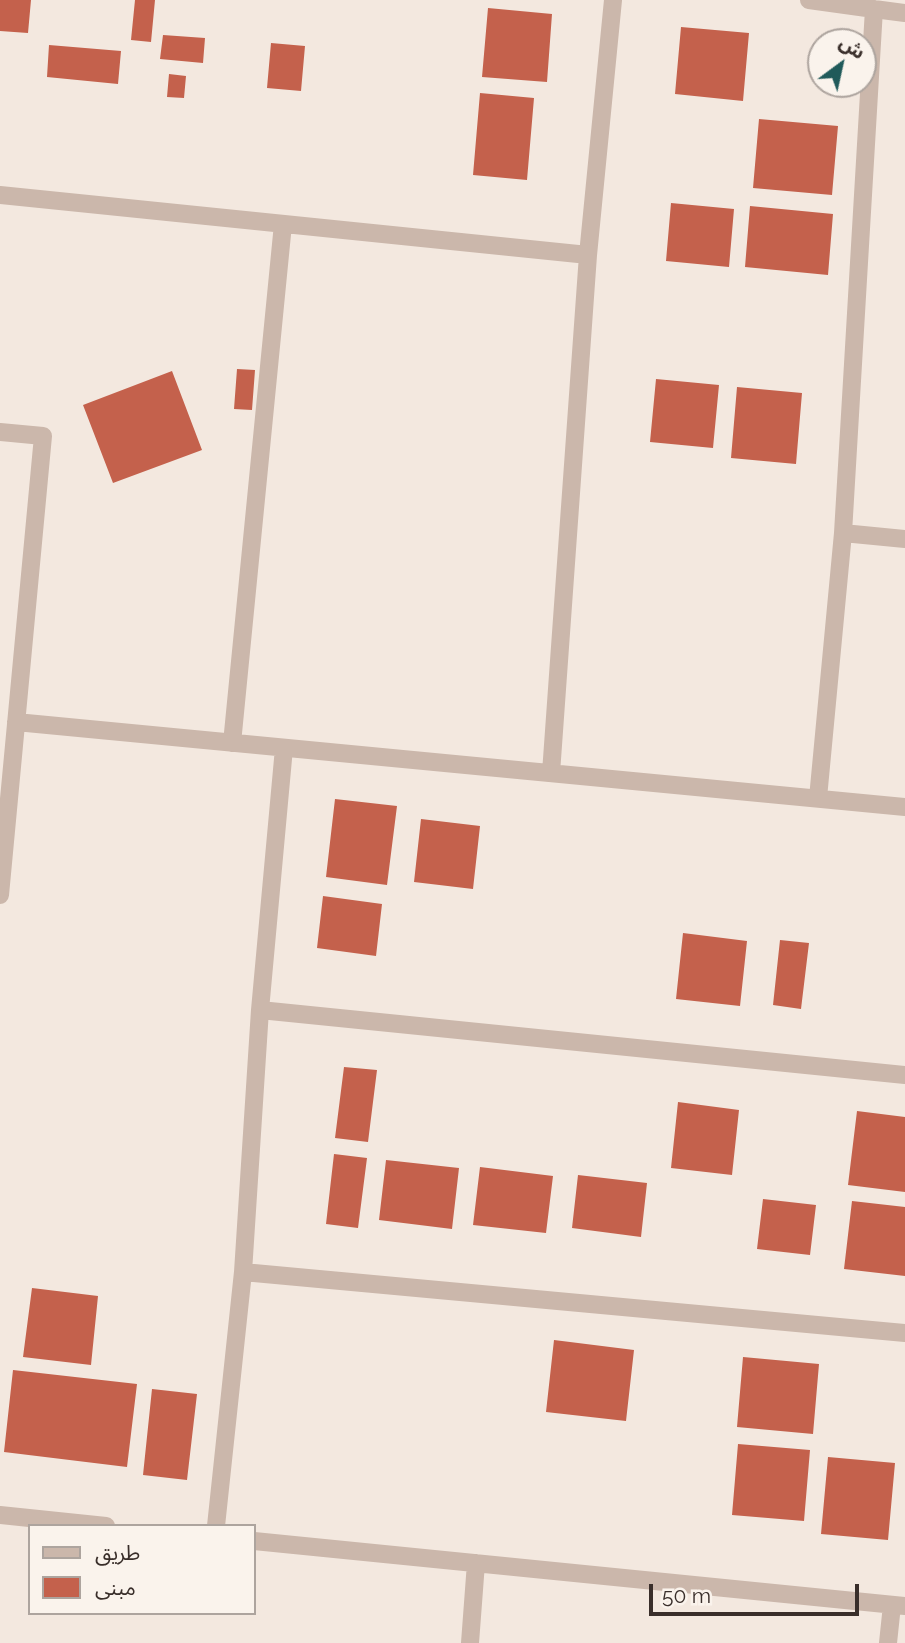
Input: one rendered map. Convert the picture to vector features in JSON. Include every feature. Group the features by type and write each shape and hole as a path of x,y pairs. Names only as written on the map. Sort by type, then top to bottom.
{"street":[{"path":"551,773 588,255 613,0"},
{"path":"809,0 905,13"},
{"path":"818,798 844,533 874,9"},
{"path":"0,195 588,255"},
{"path":"232,743 283,224"},
{"path":"0,432 43,436 0,895"},
{"path":"844,533 905,539"},
{"path":"16,722 905,807"},
{"path":"216,1524 243,1272 260,1010 284,748"},
{"path":"260,1010 905,1075"},
{"path":"243,1272 905,1333"},
{"path":"0,1515 87,1524"},
{"path":"256,1541 899,1605 888,1643"},
{"path":"470,1643 476,1563"}],"building":[{"path":"0,0 31,0 28,33 0,31"},
{"path":"135,0 155,0 151,42 131,40"},
{"path":"488,8 552,14 547,82 482,77"},
{"path":"681,27 749,33 743,101 675,94"},
{"path":"163,35 205,38 203,63 160,59"},
{"path":"271,43 305,46 301,91 267,88"},
{"path":"49,45 121,51 118,84 47,77"},
{"path":"169,74 186,76 184,98 167,97"},
{"path":"480,93 534,98 527,180 473,175"},
{"path":"759,119 838,126 832,195 753,188"},
{"path":"671,203 734,209 729,267 666,261"},
{"path":"750,206 833,214 828,275 745,267"},
{"path":"237,369 255,370 252,410 234,409"},
{"path":"172,371 202,450 113,483 83,405"},
{"path":"656,379 719,385 713,448 650,442"},
{"path":"737,387 802,393 796,464 731,458"},
{"path":"335,799 397,806 387,885 326,877"},
{"path":"421,819 480,826 473,889 414,882"},
{"path":"323,896 382,904 376,956 317,948"},
{"path":"683,933 747,941 740,1006 676,999"},
{"path":"780,940 809,943 801,1009 773,1005"},
{"path":"344,1067 377,1070 368,1142 335,1138"},
{"path":"678,1102 739,1110 732,1175 671,1168"},
{"path":"857,1111 905,1117 905,1192 848,1185"},
{"path":"334,1154 367,1158 358,1228 326,1224"},
{"path":"386,1160 459,1168 452,1229 379,1220"},
{"path":"480,1167 553,1176 546,1233 473,1225"},
{"path":"578,1175 647,1183 641,1237 572,1228"},
{"path":"763,1199 816,1205 810,1255 757,1249"},
{"path":"852,1201 905,1207 905,1276 844,1269"},
{"path":"32,1288 98,1296 91,1365 23,1357"},
{"path":"554,1340 634,1350 626,1421 546,1412"},
{"path":"743,1357 819,1364 813,1434 737,1427"},
{"path":"13,1370 137,1384 127,1467 4,1452"},
{"path":"152,1389 197,1394 187,1480 143,1475"},
{"path":"738,1444 810,1450 804,1521 732,1515"},
{"path":"828,1457 895,1463 888,1540 821,1534"}]}
